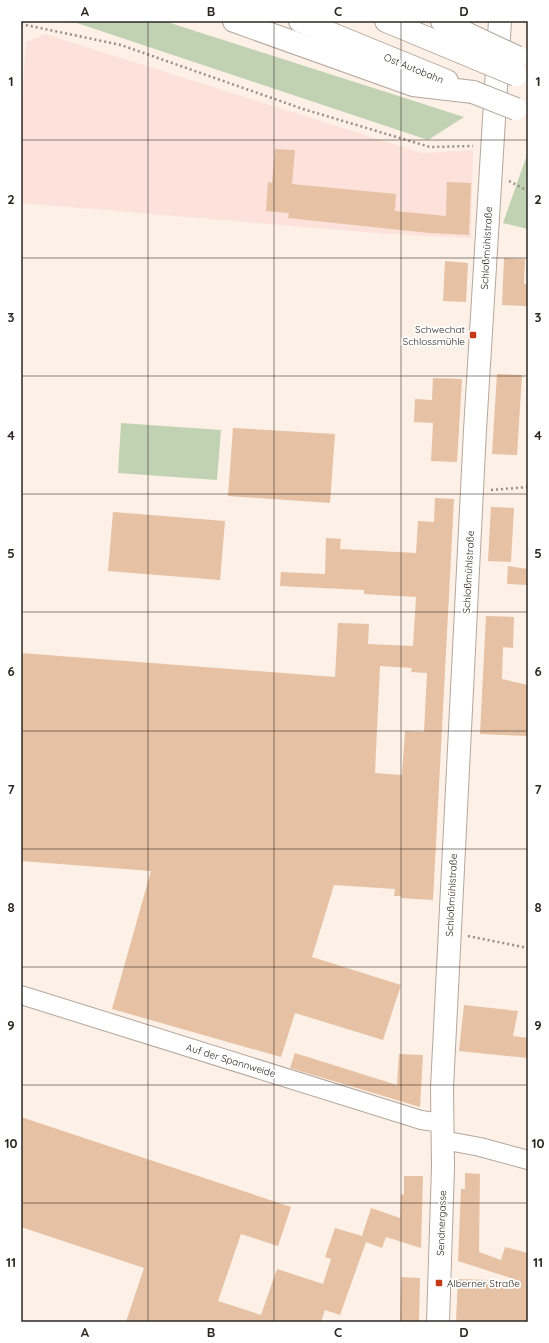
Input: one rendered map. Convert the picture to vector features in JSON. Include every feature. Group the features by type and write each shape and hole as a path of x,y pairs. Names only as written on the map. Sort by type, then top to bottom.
{"main road":[{"path":"234,21 413,85 473,92"},
{"name":"Ost Autobahn","path":"300,21 522,111"},
{"path":"386,21 476,48 522,69"},
{"path":"442,21 476,48"},
{"name":"Schloßmühlstraße","path":"442,1132 442,1088 472,491 500,21"},
{"name":"Sendnergasse","path":"438,1322 442,1132"}],"street":[{"name":"Auf der Spannweide","path":"21,995 421,1120 442,1132"},
{"path":"442,1132 480,1147 528,1160"}],"path":[{"path":"21,24 121,45 303,109 430,147 492,144"},
{"path":"472,491 528,487"},
{"path":"450,932 528,948"}],"shaded area":[{"path":"45,34 422,153 473,150 471,238 388,234 21,203 21,110 26,42"}],"green space":[{"path":"39,21 164,21 464,117 428,140 77,23"},
{"path":"528,152 528,229 503,223"},
{"path":"121,423 221,430 217,480 118,473"}],"building":[{"path":"275,149 295,150 292,184 396,194 395,211 446,216 447,182 471,183 469,235 429,233 288,218 289,213 266,211 268,182 272,183"},
{"path":"504,258 525,259 524,284 528,284 527,306 502,305"},
{"path":"445,261 468,263 466,302 443,301"},
{"path":"497,374 522,375 517,455 492,454"},
{"path":"433,378 462,379 457,462 431,461 433,423 414,422 415,399 432,400"},
{"path":"233,428 335,434 330,503 228,496"},
{"path":"435,498 454,499 433,900 401,898 401,896 394,896 395,889 334,885 312,957 401,985 383,1040 295,1013 281,1057 112,1009 151,871 21,861 21,653 335,677 338,623 369,624 368,644 413,646 416,597 364,594 364,590 280,586 281,572 325,574 326,538 341,539 340,549 416,553 418,521 434,522","holes":["380,666 412,668 411,672 427,673 424,732 405,731 402,775 375,773"]},
{"path":"491,507 514,508 511,562 488,561"},
{"path":"113,512 225,521 220,580 108,571"},
{"path":"508,566 528,569 528,585 507,584"},
{"path":"486,616 514,617 513,648 503,647 502,679 528,685 528,736 480,734"},
{"path":"464,1005 518,1011 513,1036 528,1038 528,1058 459,1051"},
{"path":"295,1053 397,1085 399,1054 423,1055 420,1107 290,1068"},
{"path":"21,1117 291,1207 278,1246 241,1234 218,1301 261,1315 277,1269 323,1284 331,1259 325,1257 335,1228 362,1236 371,1208 400,1218 401,1194 404,1195 404,1176 423,1176 421,1248 386,1237 382,1248 366,1242 340,1315 325,1310 321,1322 126,1322 144,1268 21,1227"},
{"path":"465,1173 480,1174 479,1252 501,1260 505,1247 528,1253 528,1322 456,1322 458,1279 520,1281 458,1261 461,1189 465,1189"},
{"path":"401,1277 420,1278 419,1322 400,1322"}],"place":[{"name":"Schwechat Schlossmühle","path":"473,335"},
{"name":"Alberner Straße","path":"439,1283"}]}
